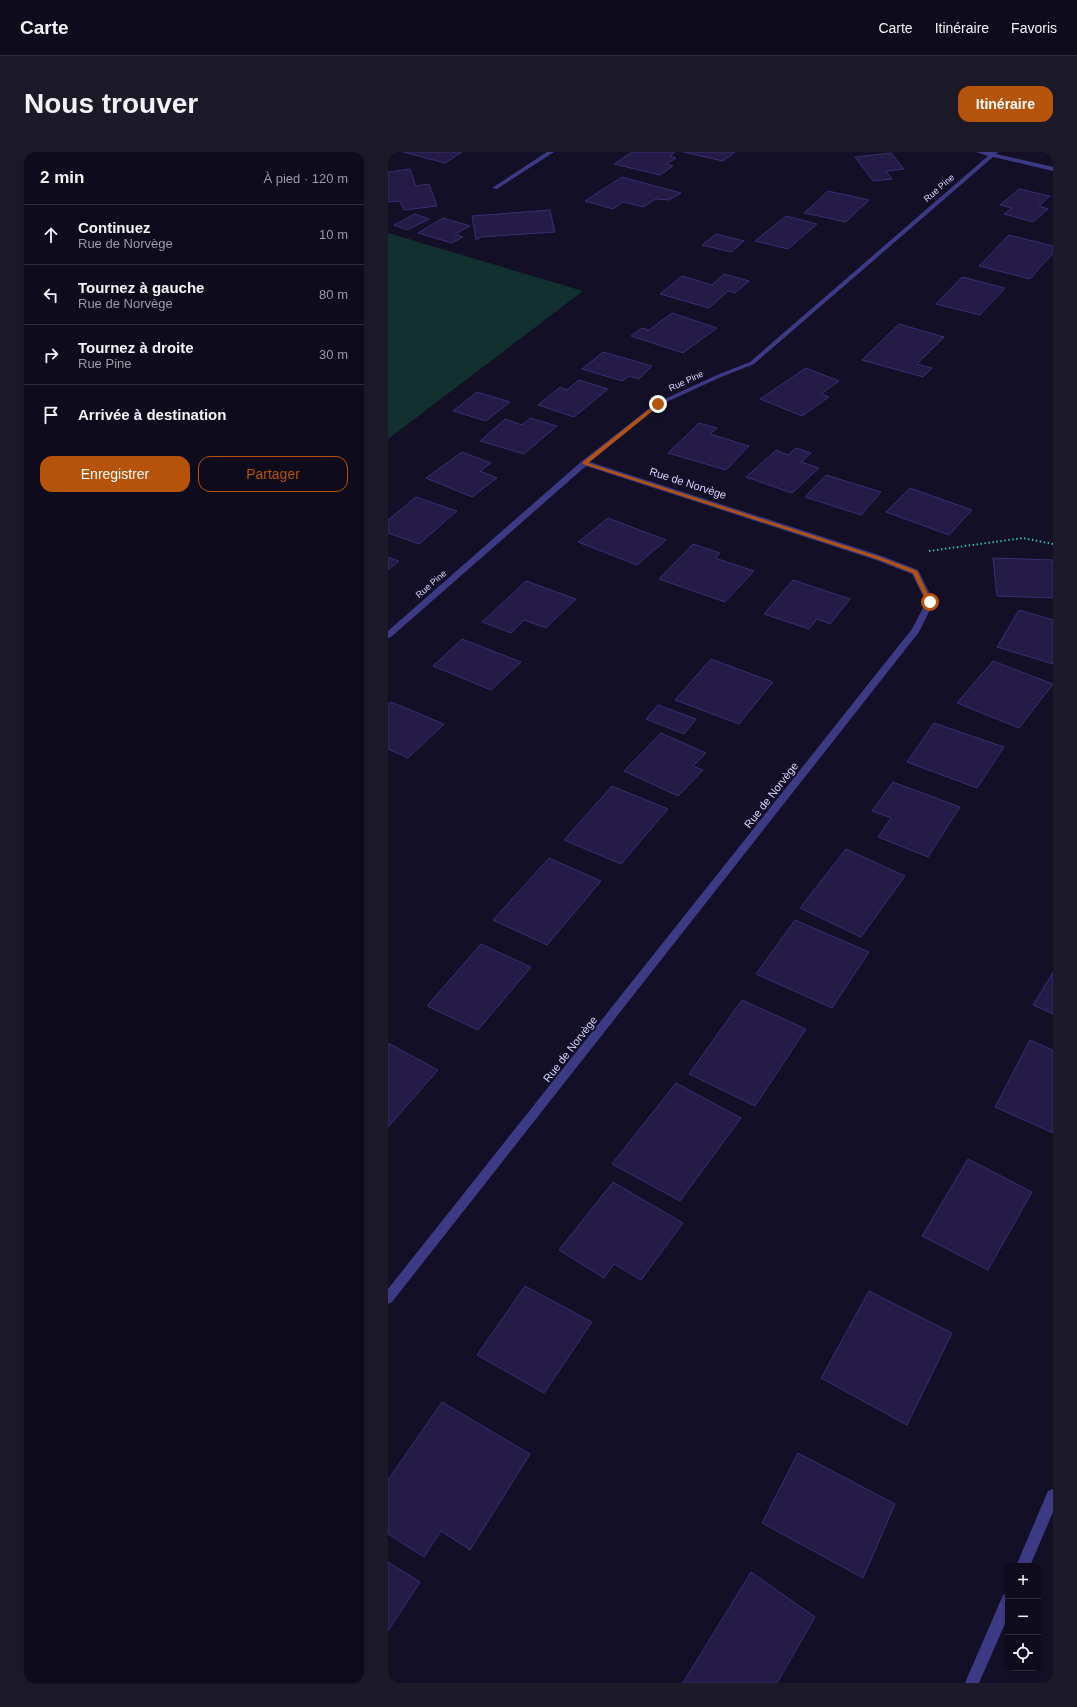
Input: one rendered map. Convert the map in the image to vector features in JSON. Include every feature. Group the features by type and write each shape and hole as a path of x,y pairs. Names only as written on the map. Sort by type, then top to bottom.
{"street":[{"path":"495,188 551,152"},
{"path":"979,152 994,153 1053,169"},
{"name":"Rue Pine","path":"388,634 585,463 658,404 719,376 752,363 994,153"},
{"name":"Rue de Norvège","path":"388,1298 916,630 930,602 915,572 878,558 585,463"},
{"path":"1024,1563 1053,1496"},
{"path":"972,1683 1005,1607"}],"path":[{"path":"878,558 1023,538 1053,544"}],"green space":[{"path":"388,233 583,291 388,439"}],"building":[{"path":"403,152 462,152 445,163"},
{"path":"632,152 675,152 670,156 676,158 666,164 673,166 660,175 614,164"},
{"path":"683,152 735,152 723,161"},
{"path":"891,153 904,169 886,171 892,179 873,181 855,157"},
{"path":"410,169 416,186 429,184 437,206 404,210 400,201 388,202 388,172"},
{"path":"622,177 681,193 669,200 656,199 643,207 623,202 613,209 585,201"},
{"path":"1019,189 1050,196 1039,206 1048,209 1033,222 1004,214 1012,208 1000,205"},
{"path":"828,191 869,200 846,222 804,213"},
{"path":"550,210 555,232 481,237 476,240 472,216"},
{"path":"415,214 429,219 407,230 394,225"},
{"path":"786,216 817,224 788,249 755,241"},
{"path":"443,218 470,226 455,234 463,237 452,243 418,233"},
{"path":"716,234 744,241 731,252 702,245"},
{"path":"1009,235 1053,246 1053,253 1030,279 979,266"},
{"path":"724,274 749,281 735,293 728,291 709,308 660,294 682,276 712,285"},
{"path":"962,277 1005,288 980,315 936,304"},
{"path":"672,313 717,328 683,353 631,336 642,328 649,330"},
{"path":"899,324 944,337 917,364 932,368 923,377 862,360"},
{"path":"603,352 652,366 639,379 629,376 622,381 582,369"},
{"path":"806,368 839,381 821,394 829,397 802,416 760,399"},
{"path":"579,380 608,389 574,417 538,405 560,387 567,390"},
{"path":"477,392 510,402 486,421 453,411"},
{"path":"530,418 557,426 524,454 480,441 505,419 522,425"},
{"path":"699,423 717,428 710,434 749,446 726,470 668,453"},
{"path":"796,448 811,453 801,462 819,468 792,493 746,477 776,450 788,455"},
{"path":"462,452 491,463 480,471 497,478 472,497 426,478"},
{"path":"826,475 881,492 861,515 805,497"},
{"path":"910,488 972,510 949,535 886,512"},
{"path":"416,497 457,511 419,544 388,533 388,520"},
{"path":"608,518 666,540 637,565 578,542"},
{"path":"693,544 720,553 715,558 754,571 725,602 659,579"},
{"path":"388,557 399,561 388,570"},
{"path":"993,558 1053,560 1053,598 997,596"},
{"path":"793,580 850,599 830,624 817,619 809,629 764,614"},
{"path":"526,581 576,599 546,628 524,620 511,633 482,622"},
{"path":"1019,610 1053,620 1053,664 997,647"},
{"path":"462,639 521,662 491,690 433,666"},
{"path":"711,659 773,682 739,724 675,700"},
{"path":"993,661 1053,684 1019,728 957,703"},
{"path":"391,702 444,724 408,758 388,749 388,704"},
{"path":"658,705 696,719 684,734 646,719"},
{"path":"934,723 1004,747 977,788 907,762"},
{"path":"661,733 706,753 693,766 703,770 678,796 624,771"},
{"path":"893,782 960,807 928,857 878,837 891,818 872,811"},
{"path":"612,786 668,809 621,864 564,840"},
{"path":"846,849 905,876 861,937 800,908"},
{"path":"549,858 601,881 547,945 493,920"},
{"path":"795,920 869,952 832,1008 756,974"},
{"path":"481,944 531,967 478,1030 427,1006"},
{"path":"1053,972 1053,1014 1033,1005"},
{"path":"742,1000 806,1029 755,1106 689,1074"},
{"path":"1030,1040 1053,1050 1053,1133 995,1107"},
{"path":"388,1043 438,1070 388,1127"},
{"path":"676,1083 741,1118 680,1201 612,1164"},
{"path":"968,1159 1032,1192 988,1270 922,1236"},
{"path":"613,1182 683,1223 641,1280 614,1264 604,1278 559,1250"},
{"path":"525,1286 592,1322 544,1393 477,1355"},
{"path":"869,1291 952,1333 907,1425 821,1378"},
{"path":"442,1402 530,1454 470,1550 441,1531 424,1557 388,1534 388,1480"},
{"path":"798,1453 895,1504 863,1578 762,1523"},
{"path":"388,1562 420,1582 388,1631"},
{"path":"751,1572 815,1617 777,1683 683,1683"}],"route":[{"path":"658,404 585,463 878,558 915,572 930,602"}]}
